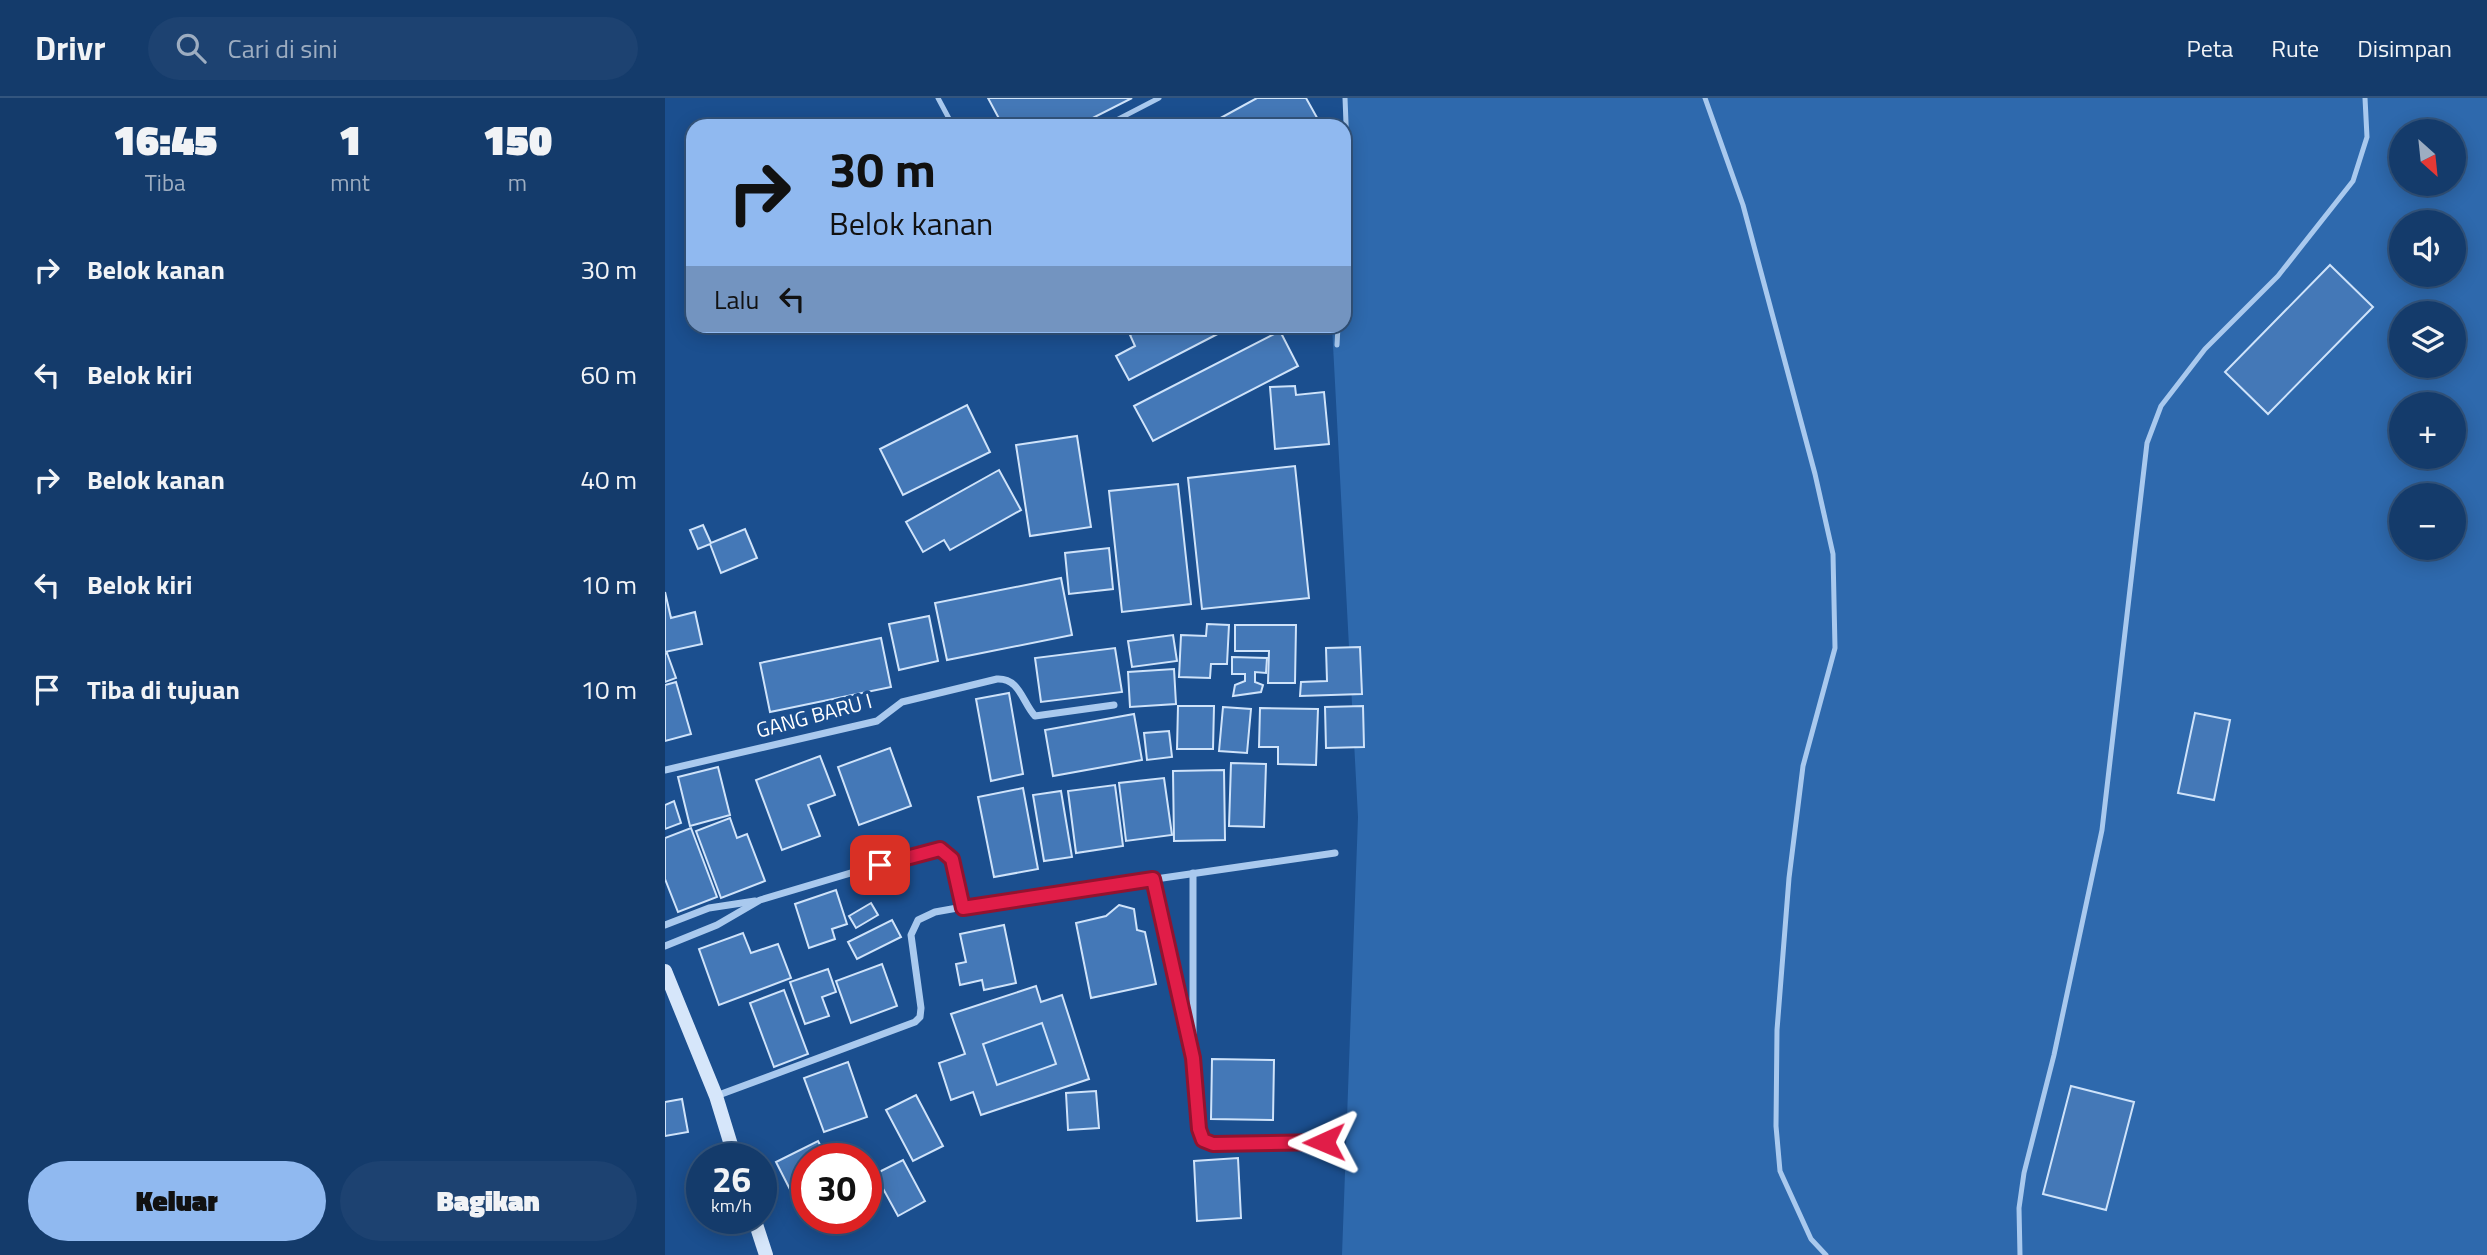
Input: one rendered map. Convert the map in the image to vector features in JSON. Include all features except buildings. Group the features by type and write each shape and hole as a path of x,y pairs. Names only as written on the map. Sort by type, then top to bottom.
{"street":[{"name":"GANG BARU I","path":"665,770 877,721 902,702 997,679 1006,679 1016,684 1035,716 1114,705"},
{"path":"665,925 709,908 759,901 940,849 952,859 963,908"},
{"path":"716,1097 915,1022 920,1017 921,1008 911,935 918,920 935,912 1335,853"},
{"path":"1193,873 1193,1058 1199,1129 1203,1140 1213,1144 1324,1142"},
{"path":"1153,879 1193,1058"},
{"path":"665,946 717,925 759,901"},
{"path":"665,971 716,1097 730,1143"},
{"path":"759,1234 766,1255"}],"lane":[{"path":"938,98 949,119"},
{"path":"1118,119 1159,98"},
{"path":"1345,98 1346,119"},
{"path":"1705,98 1743,205 1815,474 1833,554 1835,648 1804,766 1789,878 1777,1044 1776,1126 1780,1171 1811,1239 1826,1255"},
{"path":"2020,1255 2019,1208 2024,1173 2054,1055 2102,830 2147,443 2161,406 2205,349 2278,276 2353,181 2367,137 2365,98"},
{"path":"1337,345 1338,333"}],"shaded area":[{"path":"1343,98 2487,98 2487,1255 1342,1255 1358,817 1332,333 1351,333 1351,119 1343,119"},
{"path":"1042,1023 1056,1064 997,1085 983,1044"}],"route":[{"path":"880,865 928,850 940,849 952,859 963,908 1153,879 1193,1058 1199,1129 1203,1140 1213,1144 1324,1142"}]}
